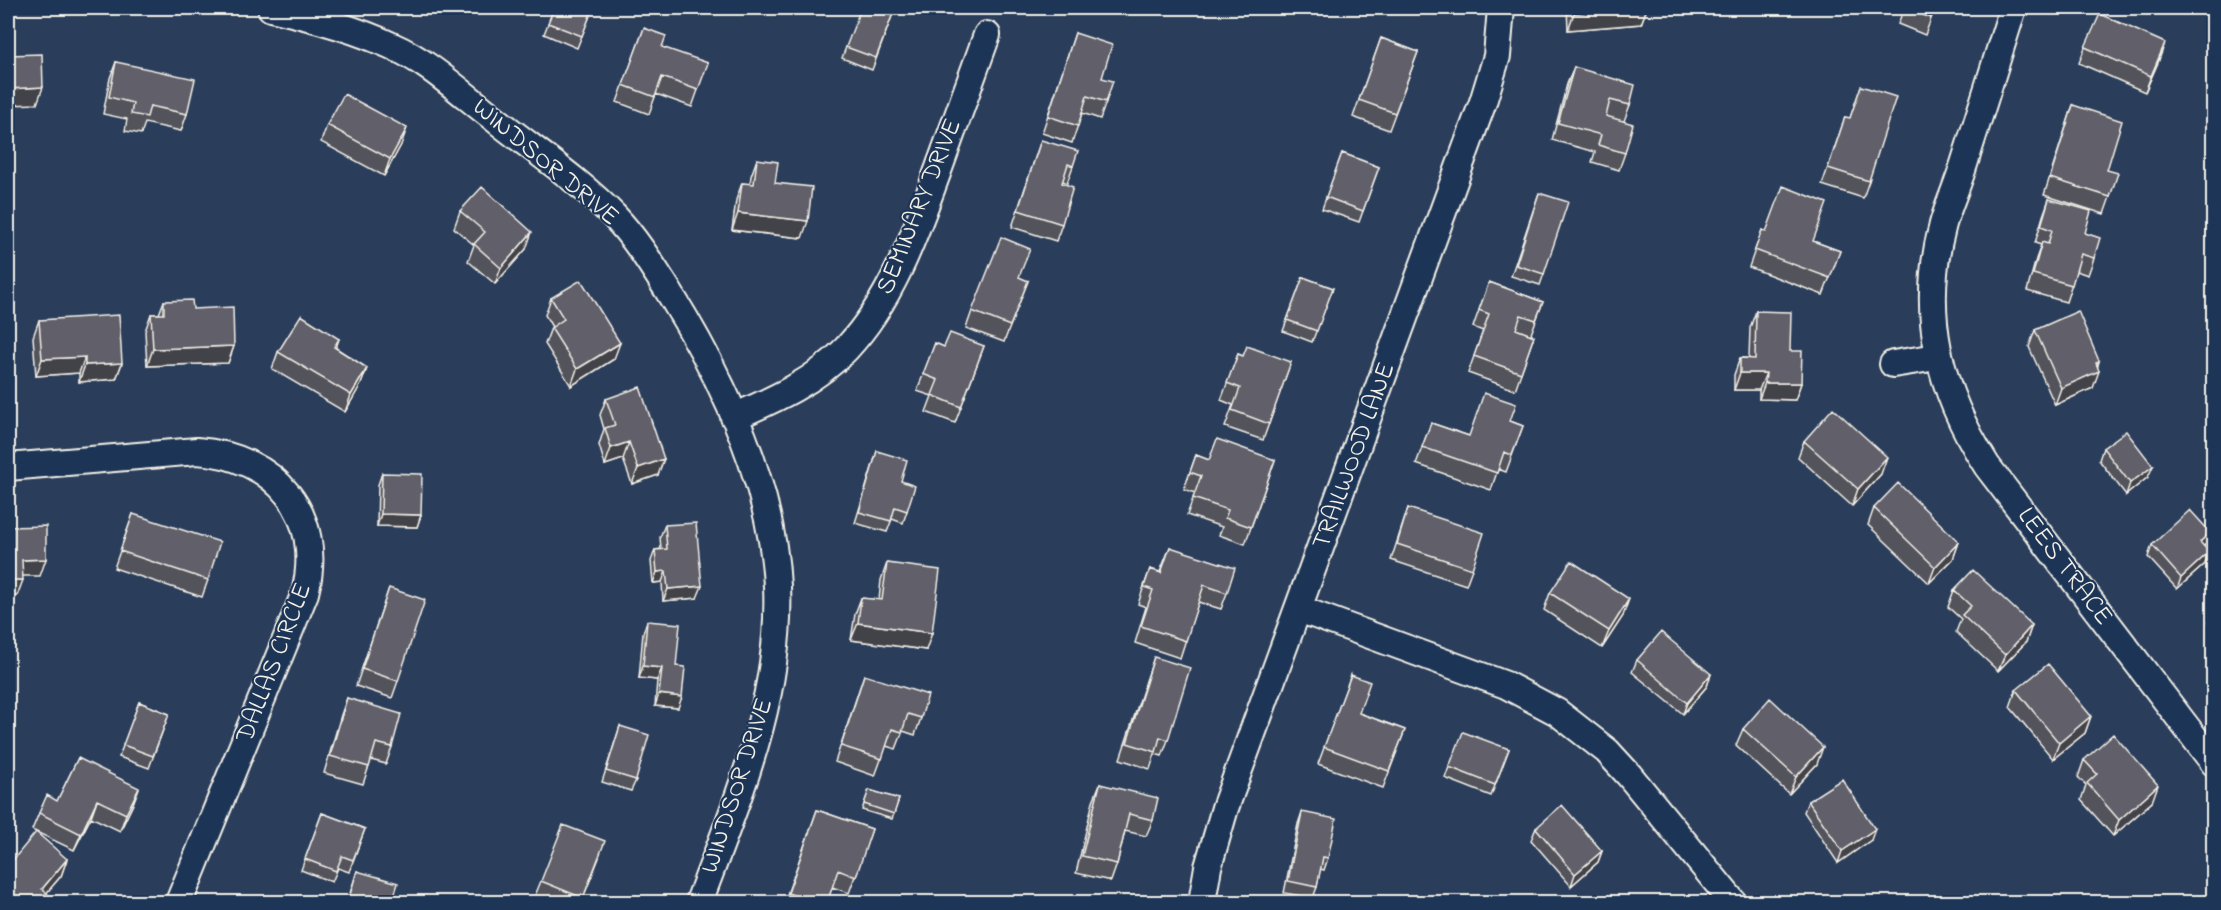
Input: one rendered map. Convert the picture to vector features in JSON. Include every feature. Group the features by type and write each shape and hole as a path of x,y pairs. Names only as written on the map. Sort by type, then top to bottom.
{"street":[{"name":"WINDSOR DRIVE","path":"271,8 314,18 394,47 435,73 577,183 617,219 653,268 711,363 734,417 757,482 771,536 777,587 775,647 768,701 755,749 699,903"},
{"name":"TRAILWOOD LANE","path":"1202,903 1215,839 1484,102 1497,56 1501,8"},
{"name":"LEES TRACE","path":"2013,8 1943,224 1934,270 1933,311 1937,357 1950,397 1962,424 1987,466 2214,763"},
{"name":"SEMINARY DRIVE","path":"734,417 781,396 820,372 846,350 874,314 897,272 919,223 987,35"},
{"path":"1893,364 1937,357"},
{"name":"DALLAS CIRCLE","path":"8,467 197,451 218,452 236,456 266,472 294,501 303,522 310,549 310,571 304,592 179,903"},
{"path":"1299,609 1506,685 1557,712 1607,751 1733,903"}],"building":[{"path":"554,8 593,8 582,36 548,23"},
{"path":"861,8 895,8 876,58 846,47"},
{"path":"1574,8 1642,8 1574,13"},
{"path":"1904,8 1935,8 1931,18"},
{"path":"2100,14 2165,43 2151,76 2085,47"},
{"path":"644,28 666,36 662,47 708,63 698,90 662,77 655,97 623,85"},
{"path":"1075,33 1112,45 1102,78 1113,81 1106,102 1087,96 1078,126 1048,116"},
{"path":"1381,38 1418,52 1395,113 1359,100"},
{"path":"42,54 43,87 8,89 8,55"},
{"path":"116,62 195,79 187,114 150,106 147,117 131,114 133,103 109,97"},
{"path":"1574,67 1635,85 1630,105 1610,100 1606,116 1633,124 1625,153 1598,145 1601,135 1558,123"},
{"path":"1861,86 1896,97 1869,181 1828,168 1845,117 1850,118"},
{"path":"344,94 407,128 390,159 327,125"},
{"path":"2073,105 2122,121 2107,170 2118,173 2110,197 2050,178"},
{"path":"1041,140 1078,151 1073,166 1068,164 1062,183 1073,187 1062,224 1018,210"},
{"path":"1342,153 1379,167 1363,211 1326,197"},
{"path":"757,159 778,162 775,183 812,187 808,221 738,213 742,183 754,184"},
{"path":"1783,186 1827,203 1813,241 1840,251 1830,278 1755,250 1762,230 1766,232"},
{"path":"482,187 532,232 501,268 474,244 485,232 460,211"},
{"path":"1539,193 1568,202 1544,274 1516,265"},
{"path":"2049,199 2091,211 2085,233 2100,238 2094,258 2081,254 2072,285 2033,274 2042,242 2048,244 2052,230 2041,226"},
{"path":"1001,237 1030,249 1019,277 1028,281 1010,326 972,311"},
{"path":"1303,277 1333,288 1317,331 1287,320"},
{"path":"581,280 620,343 577,369 551,328 564,319 551,298"},
{"path":"1489,282 1543,302 1536,320 1521,315 1516,329 1534,336 1521,373 1474,356 1489,314 1479,310"},
{"path":"192,300 193,309 233,307 234,346 153,349 151,314 164,314 164,301"},
{"path":"1756,311 1791,312 1790,351 1802,351 1801,383 1765,383 1766,373 1740,373 1740,358 1755,359"},
{"path":"2078,311 2099,361 2096,363 2099,371 2061,388 2035,330"},
{"path":"119,315 122,363 85,365 85,357 42,359 39,320"},
{"path":"301,315 339,339 334,347 367,368 351,395 278,352"},
{"path":"950,333 984,346 961,407 932,395 938,380 923,374 935,343 944,347"},
{"path":"1247,346 1291,362 1269,424 1232,410 1240,388 1227,383 1238,354 1243,356"},
{"path":"640,387 664,459 638,468 629,442 611,448 605,428 615,425 606,399"},
{"path":"1484,393 1516,404 1510,421 1523,426 1512,455 1504,452 1497,473 1422,447 1431,423 1469,436"},
{"path":"1833,408 1887,457 1858,489 1804,441"},
{"path":"2126,431 2153,466 2130,483 2103,448"},
{"path":"1217,439 1275,460 1251,527 1225,518 1228,510 1193,498 1201,476 1190,472 1196,455 1209,460"},
{"path":"877,451 907,460 901,481 915,486 907,511 895,507 891,521 859,512"},
{"path":"382,473 422,474 421,515 381,514"},
{"path":"1898,483 1959,542 1935,567 1874,508"},
{"path":"1408,508 1484,533 1472,569 1397,544"},
{"path":"2190,510 2210,532 2200,542 2209,552 2181,578 2152,545"},
{"path":"133,514 220,542 208,580 120,551"},
{"path":"696,523 702,586 668,589 666,571 657,572 655,550 667,549 665,525"},
{"path":"46,526 46,559 22,560 23,580 8,580 8,527"},
{"path":"1170,547 1235,568 1227,593 1204,585 1186,641 1141,626 1153,590 1144,587 1150,569 1161,573"},
{"path":"1571,561 1629,599 1609,631 1550,593"},
{"path":"887,563 940,570 932,633 858,623 861,598 882,600"},
{"path":"1973,570 2032,625 2005,655 1962,615 1971,606 1954,590"},
{"path":"389,588 425,600 398,681 362,669"},
{"path":"647,621 680,624 676,666 685,667 682,697 659,694 662,668 643,666"},
{"path":"1661,632 1711,674 1687,703 1637,660"},
{"path":"1154,657 1190,668 1168,740 1160,737 1156,752 1127,743"},
{"path":"2048,664 2091,716 2059,743 2016,690"},
{"path":"864,675 928,695 921,718 908,714 902,732 892,729 882,759 841,746"},
{"path":"1351,675 1370,682 1359,713 1405,730 1389,771 1324,747"},
{"path":"347,698 401,714 392,747 376,743 369,767 330,756"},
{"path":"1770,698 1823,747 1796,777 1743,729"},
{"path":"139,702 169,714 153,756 123,745"},
{"path":"620,726 649,735 636,780 606,771"},
{"path":"1463,732 1509,749 1495,785 1449,767"},
{"path":"2113,734 2158,785 2119,820 2087,783 2097,774 2084,760"},
{"path":"78,758 139,788 126,814 97,800 81,834 39,813 47,795 57,801"},
{"path":"1842,779 1875,829 1842,851 1808,801"},
{"path":"1100,784 1158,798 1153,820 1129,814 1117,864 1082,856"},
{"path":"869,790 899,799 894,814 864,804"},
{"path":"1562,805 1602,851 1575,874 1536,828"},
{"path":"817,810 872,829 856,877 838,870 827,903 814,903 788,893"},
{"path":"1302,812 1336,819 1328,858 1323,857 1317,887 1288,881"},
{"path":"322,813 365,829 353,860 342,856 336,871 305,859"},
{"path":"563,825 605,841 583,898 541,881"},
{"path":"36,832 67,859 42,889 57,903 18,903 8,894 8,866"},
{"path":"357,871 398,883 392,903 362,903 349,898"},
{"path":"1134,900 1134,903 1103,903 1103,902"}]}
